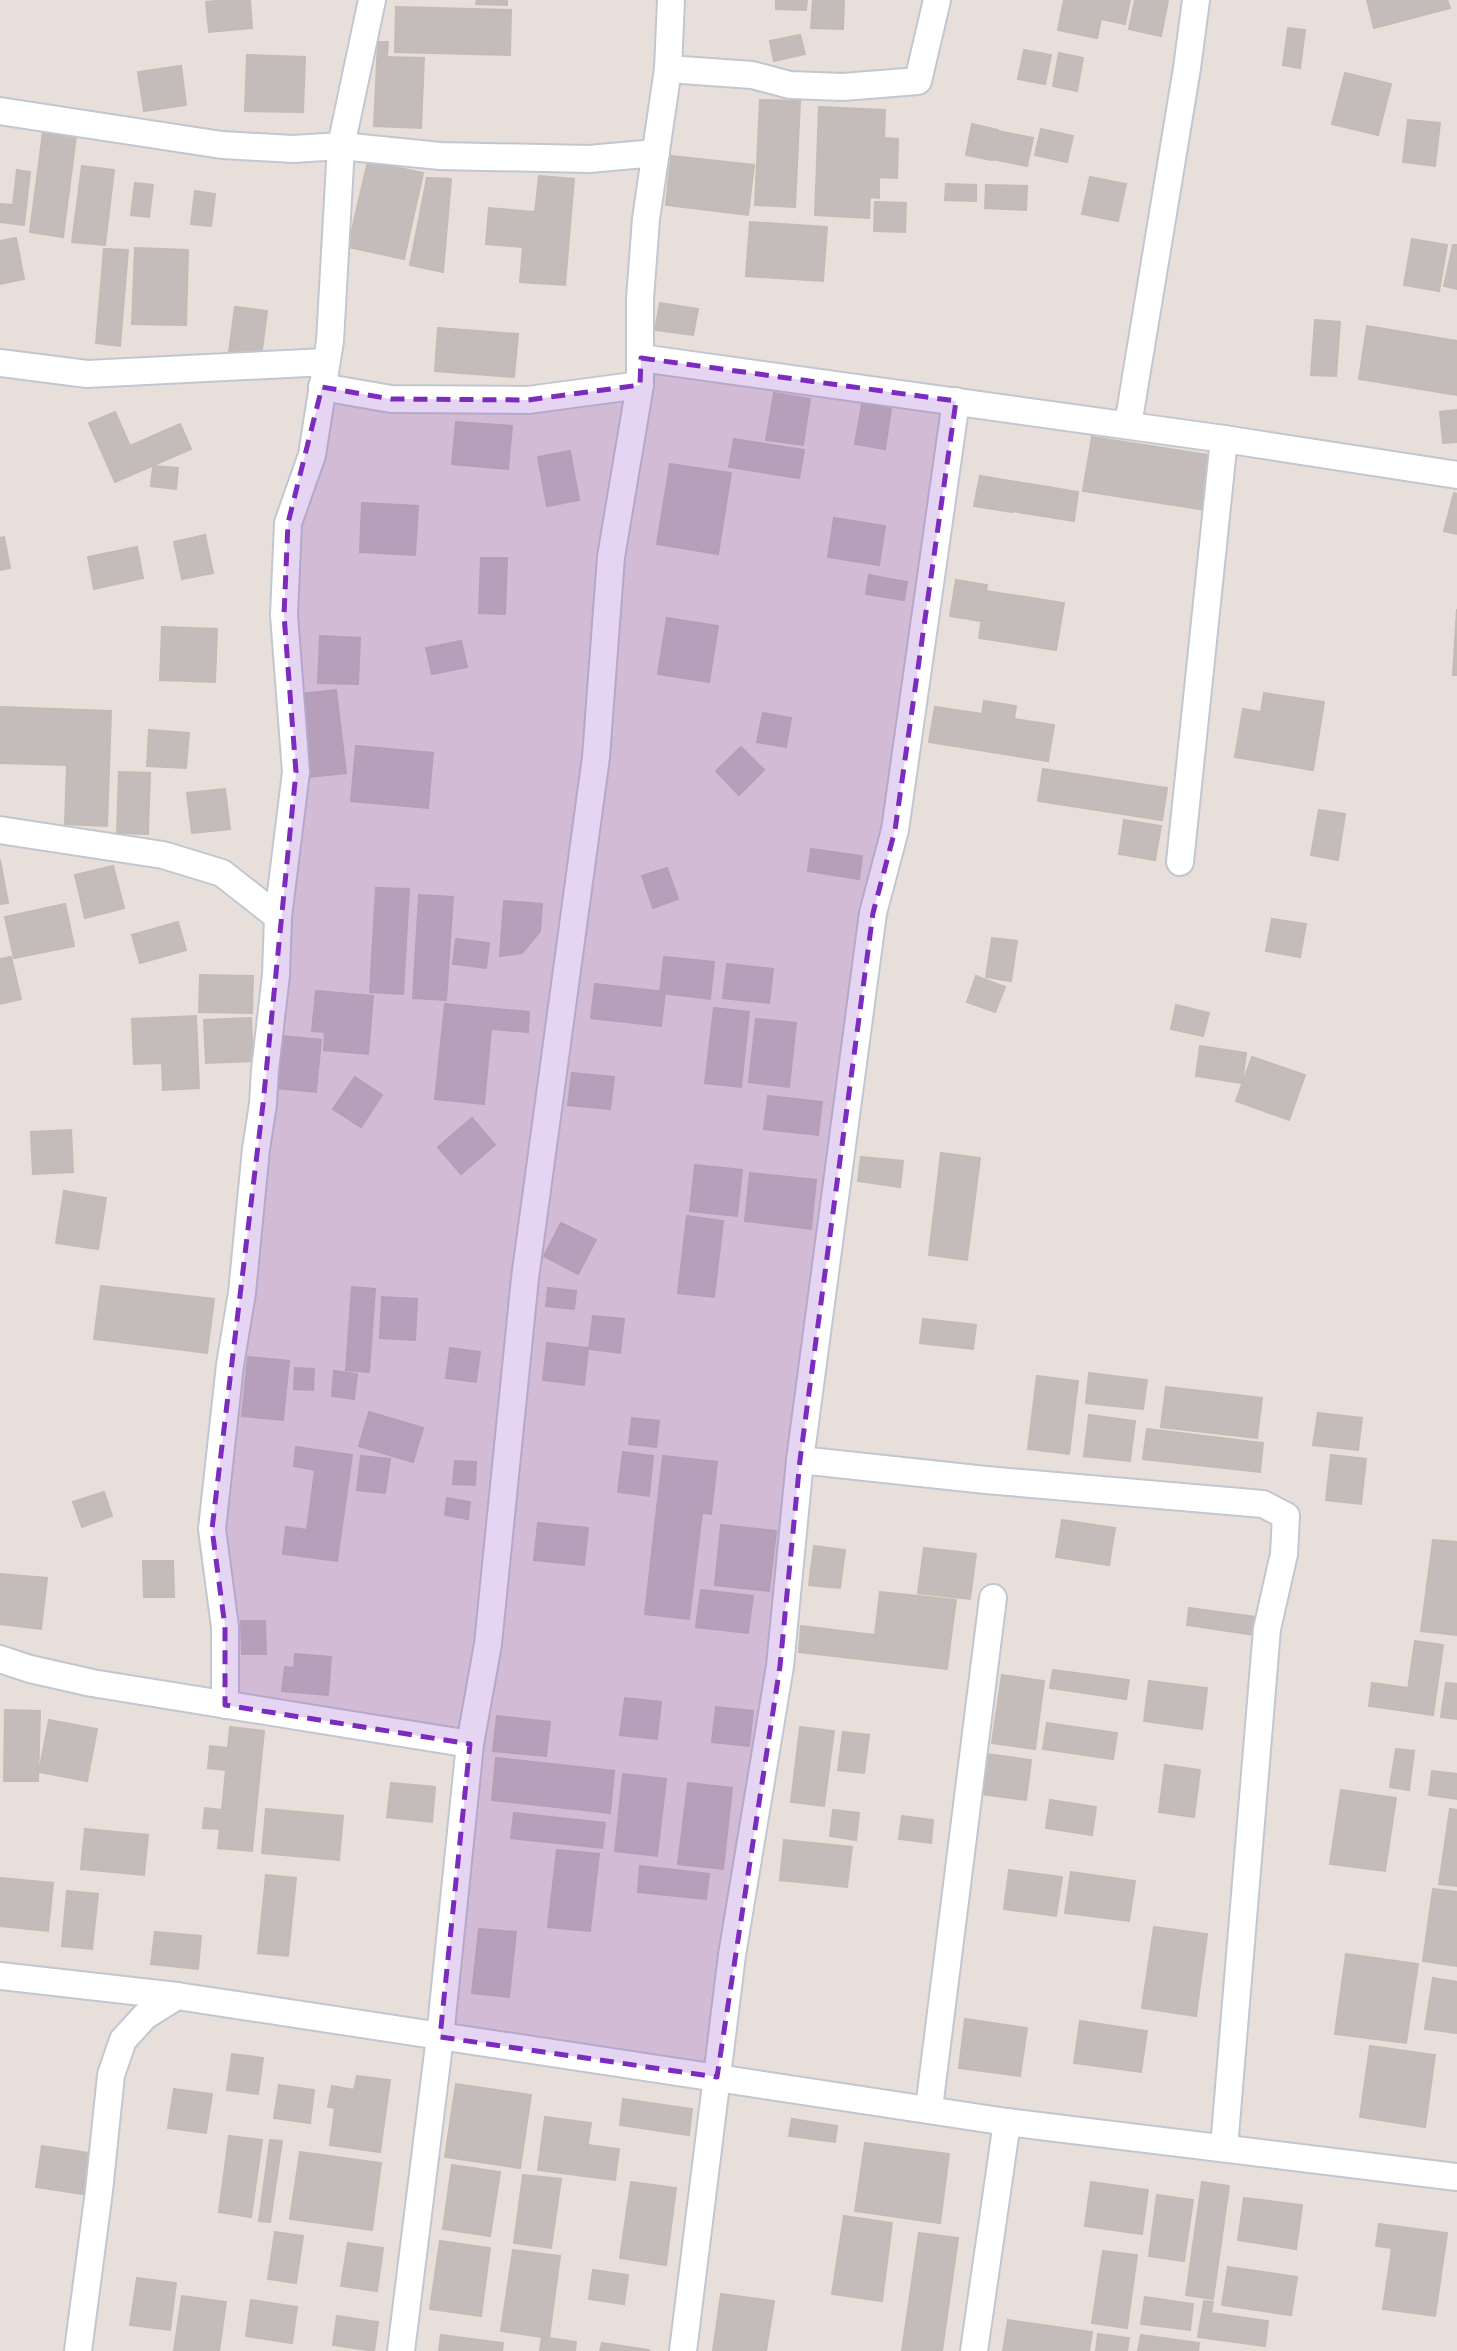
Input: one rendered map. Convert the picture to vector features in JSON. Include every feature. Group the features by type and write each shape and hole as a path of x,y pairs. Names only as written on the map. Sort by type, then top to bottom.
{"street":[{"path":"225,1705 225,1627 212,1529 229,1365 242,1293 263,1104 276,975 278,917 296,772 285,615 288,523 312,454 332,314 341,146 372,0"},
{"path":"401,2351 440,2038 470,1744 488,1644 525,1278 596,757 611,557 640,385 640,299 645,233 668,69 671,0"},
{"path":"668,69 752,75 790,85 843,87 918,81 936,0"},
{"path":"1128,425 1196,0"},
{"path":"0,111 222,145 293,149 341,146 440,156 589,159 656,153"},
{"path":"641,358 1128,425 1457,475"},
{"path":"0,363 87,374 324,375 391,399 528,400 640,385"},
{"path":"683,2351 732,1955 780,1666 800,1460 873,913 895,830 956,401"},
{"path":"1180,862 1224,439"},
{"path":"0,830 163,855 222,873 278,917"},
{"path":"800,1460 986,1480 1263,1504 1286,1516 1284,1554 1267,1629 1224,2148"},
{"path":"929,2108 993,1598"},
{"path":"0,1658 30,1669 92,1682 470,1744"},
{"path":"0,1976 177,1996 440,2038 929,2108 1007,2122 1457,2176"},
{"path":"78,2351 111,2075 123,2040 145,2016 177,1996"},
{"path":"974,2351 1007,2122"}],"highlighted area":[{"path":"641,358 956,401 895,830 873,913 800,1460 780,1666 717,2077 440,2037 470,1744 225,1705 225,1627 212,1529 263,1104 296,772 284,615 288,523 322,387 391,399 528,400 640,385"}],"building":[{"path":"250,0 252,28 209,32 206,2"},
{"path":"477,0 507,0 507,5 476,4"},
{"path":"776,0 807,0 806,10 776,9"},
{"path":"813,0 844,0 843,29 811,28"},
{"path":"1064,0 1130,0 1125,24 1101,19 1097,38 1058,30"},
{"path":"1135,0 1168,0 1161,36 1129,29"},
{"path":"1367,0 1447,0 1450,8 1374,28"},
{"path":"396,7 511,10 510,55 395,52"},
{"path":"1288,28 1305,30 1300,68 1283,65"},
{"path":"800,35 805,54 774,61 770,41"},
{"path":"378,42 388,42 387,57 424,58 421,128 374,126"},
{"path":"1024,50 1051,55 1045,84 1018,79"},
{"path":"1059,53 1083,58 1077,91 1053,86"},
{"path":"247,55 305,57 303,112 245,111"},
{"path":"181,66 186,105 144,111 138,72"},
{"path":"1345,73 1391,84 1378,135 1332,124"},
{"path":"760,100 800,101 795,207 755,205"},
{"path":"819,107 885,110 884,138 898,139 897,178 879,177 879,198 870,197 869,218 815,215"},
{"path":"1408,120 1440,123 1435,166 1403,162"},
{"path":"972,124 998,130 992,160 966,155"},
{"path":"1041,129 1073,136 1067,162 1035,155"},
{"path":"998,131 1033,138 1027,166 992,159"},
{"path":"43,132 76,136 63,237 30,232"},
{"path":"671,156 754,165 748,215 666,205"},
{"path":"368,161 423,173 404,259 348,247"},
{"path":"82,166 114,170 105,245 72,242"},
{"path":"17,170 30,172 24,225 0,222 0,204 13,205"},
{"path":"539,176 574,179 565,285 520,282 523,247 486,244 489,208 535,212"},
{"path":"1090,177 1126,184 1118,221 1082,214"},
{"path":"427,178 451,179 443,272 410,265"},
{"path":"135,183 153,185 149,217 131,215"},
{"path":"946,184 976,185 976,201 945,200"},
{"path":"986,185 1027,186 1026,210 985,208"},
{"path":"195,191 215,194 211,226 191,224"},
{"path":"875,202 906,203 905,232 874,231"},
{"path":"750,222 827,227 823,281 746,276"},
{"path":"16,238 24,279 0,284 0,241"},
{"path":"1412,239 1447,245 1439,291 1404,285"},
{"path":"1453,245 1457,245 1457,289 1444,286"},
{"path":"135,248 188,250 186,325 132,324"},
{"path":"104,249 128,250 120,346 96,343"},
{"path":"660,303 698,309 693,335 655,330"},
{"path":"235,307 267,311 261,357 229,352"},
{"path":"1315,320 1340,322 1336,376 1311,375"},
{"path":"1367,326 1457,341 1457,395 1359,379"},
{"path":"438,328 518,334 514,377 435,371"},
{"path":"774,393 810,399 803,445 766,440"},
{"path":"862,404 891,409 885,449 855,444"},
{"path":"1457,410 1457,442 1443,443 1440,412"},
{"path":"115,412 130,446 180,424 191,449 115,482 89,423"},
{"path":"456,422 512,426 508,469 452,464"},
{"path":"1092,437 1215,456 1206,510 1083,491"},
{"path":"734,439 804,450 799,478 729,467"},
{"path":"570,451 579,500 547,506 538,457"},
{"path":"670,464 731,473 718,554 657,544"},
{"path":"153,466 178,468 176,489 151,486"},
{"path":"980,476 1017,482 1012,512 974,506"},
{"path":"1017,482 1048,487 1043,516 1012,511"},
{"path":"1048,487 1078,492 1074,521 1043,516"},
{"path":"1454,493 1457,494 1457,534 1444,531"},
{"path":"362,503 418,506 415,555 360,552"},
{"path":"834,518 885,526 879,565 828,557"},
{"path":"205,535 213,573 182,579 174,542"},
{"path":"4,537 10,568 0,570 0,538"},
{"path":"137,547 143,578 94,589 88,557"},
{"path":"481,558 507,558 505,614 479,613"},
{"path":"869,575 907,582 904,600 866,594"},
{"path":"956,580 987,585 981,621 950,616"},
{"path":"986,591 1064,603 1056,650 979,638"},
{"path":"1457,609 1457,675 1453,675"},
{"path":"667,618 718,626 709,682 658,674"},
{"path":"162,627 217,629 215,682 160,680"},
{"path":"320,636 360,638 358,684 318,683"},
{"path":"461,641 467,667 432,674 426,648"},
{"path":"336,690 346,773 309,777 300,694"},
{"path":"1264,693 1324,702 1313,770 1235,757 1243,709 1261,712"},
{"path":"984,701 1016,706 1014,719 1054,725 1048,761 929,742 935,707 982,714"},
{"path":"0,707 111,711 107,826 65,824 67,765 0,763"},
{"path":"763,713 791,718 786,747 757,742"},
{"path":"149,730 189,733 186,768 147,766"},
{"path":"356,746 433,753 428,808 351,801"},
{"path":"741,747 764,770 739,795 716,771"},
{"path":"1043,769 1167,788 1162,820 1038,801"},
{"path":"119,772 150,773 148,834 117,833"},
{"path":"225,789 230,829 192,833 187,793"},
{"path":"1319,810 1345,814 1338,860 1311,855"},
{"path":"1124,820 1161,826 1155,860 1119,854"},
{"path":"811,849 862,856 859,879 808,871"},
{"path":"0,860 8,903 0,904"},
{"path":"113,866 124,908 85,918 75,875"},
{"path":"667,868 678,899 653,908 642,876"},
{"path":"376,888 409,889 403,994 370,992"},
{"path":"419,895 453,897 446,1000 413,998"},
{"path":"504,901 542,904 540,931 522,953 500,956"},
{"path":"65,904 74,946 14,958 5,917"},
{"path":"1272,919 1306,924 1300,957 1266,951"},
{"path":"178,922 186,950 140,963 132,935"},
{"path":"992,938 1017,941 1011,981 986,977"},
{"path":"456,939 489,943 486,968 453,964"},
{"path":"11,957 21,999 0,1004 0,959"},
{"path":"664,957 714,962 710,999 660,993"},
{"path":"727,964 773,969 769,1003 723,998"},
{"path":"200,975 253,976 252,1013 199,1012"},
{"path":"976,976 1005,987 995,1012 967,1002"},
{"path":"595,984 665,992 661,1026 591,1018"},
{"path":"316,991 373,996 368,1054 324,1050 325,1032 312,1031"},
{"path":"445,1004 529,1012 528,1032 491,1029 484,1104 435,1099"},
{"path":"1176,1005 1209,1013 1203,1036 1171,1029"},
{"path":"714,1008 749,1012 741,1087 705,1083"},
{"path":"196,1016 199,1088 163,1090 162,1063 134,1064 132,1019"},
{"path":"251,1018 253,1061 206,1063 204,1020"},
{"path":"756,1019 796,1023 789,1087 749,1082"},
{"path":"282,1036 321,1040 316,1092 277,1088"},
{"path":"1200,1046 1246,1053 1242,1083 1196,1076"},
{"path":"1252,1057 1305,1075 1289,1120 1236,1101"},
{"path":"572,1073 614,1077 610,1109 568,1105"},
{"path":"355,1077 382,1095 361,1127 333,1109"},
{"path":"768,1096 822,1102 818,1135 764,1129"},
{"path":"472,1118 495,1145 461,1174 438,1147"},
{"path":"71,1130 73,1172 33,1174 31,1132"},
{"path":"941,1153 980,1158 967,1260 929,1255"},
{"path":"861,1157 903,1161 900,1187 858,1181"},
{"path":"695,1165 742,1170 737,1216 690,1211"},
{"path":"750,1173 816,1180 811,1229 745,1221"},
{"path":"64,1191 106,1198 98,1249 56,1243"},
{"path":"687,1216 723,1221 714,1297 678,1293"},
{"path":"561,1223 596,1240 578,1274 544,1256"},
{"path":"101,1286 214,1299 207,1353 94,1339"},
{"path":"352,1287 375,1289 369,1372 346,1370"},
{"path":"548,1288 576,1291 574,1309 546,1306"},
{"path":"382,1297 417,1299 415,1340 380,1338"},
{"path":"593,1316 624,1319 620,1353 589,1349"},
{"path":"923,1319 976,1325 973,1349 920,1343"},
{"path":"547,1343 588,1348 584,1385 543,1380"},
{"path":"450,1348 480,1352 476,1382 446,1378"},
{"path":"248,1357 289,1361 283,1420 242,1416"},
{"path":"295,1368 314,1369 313,1390 294,1389"},
{"path":"334,1371 357,1374 354,1399 332,1396"},
{"path":"1089,1373 1147,1380 1143,1409 1086,1403"},
{"path":"1037,1376 1078,1381 1069,1454 1028,1449"},
{"path":"1166,1387 1262,1398 1257,1438 1161,1427"},
{"path":"369,1412 423,1428 413,1462 359,1446"},
{"path":"1318,1413 1362,1418 1358,1450 1313,1445"},
{"path":"1089,1415 1135,1421 1130,1461 1084,1456"},
{"path":"632,1418 659,1421 656,1447 629,1444"},
{"path":"1147,1429 1263,1443 1260,1472 1143,1459"},
{"path":"296,1447 352,1455 337,1561 283,1554 286,1527 307,1530 315,1470 294,1466"},
{"path":"623,1452 653,1456 649,1496 618,1492"},
{"path":"1331,1455 1366,1459 1361,1504 1326,1500"},
{"path":"361,1456 390,1459 385,1493 357,1490"},
{"path":"663,1456 717,1462 711,1514 657,1508"},
{"path":"455,1461 476,1462 475,1485 453,1484"},
{"path":"104,1492 112,1516 82,1527 73,1502"},
{"path":"447,1498 470,1502 468,1519 445,1515"},
{"path":"657,1508 702,1513 689,1619 645,1614"},
{"path":"1062,1520 1115,1528 1109,1565 1056,1557"},
{"path":"538,1523 588,1528 584,1565 534,1560"},
{"path":"721,1525 776,1531 769,1591 715,1585"},
{"path":"1433,1540 1457,1542 1457,1635 1421,1631"},
{"path":"814,1546 845,1550 840,1588 809,1585"},
{"path":"924,1548 976,1554 970,1599 918,1593"},
{"path":"143,1561 173,1561 174,1597 144,1597"},
{"path":"0,1574 47,1578 41,1629 0,1624"},
{"path":"701,1590 753,1596 748,1633 696,1627"},
{"path":"880,1592 956,1600 950,1644 875,1635"},
{"path":"1189,1608 1257,1617 1255,1635 1187,1625"},
{"path":"241,1621 265,1621 266,1654 242,1654"},
{"path":"801,1626 950,1644 947,1669 799,1652"},
{"path":"1415,1641 1443,1645 1433,1715 1405,1711"},
{"path":"295,1654 331,1657 328,1695 282,1691 285,1667 294,1668"},
{"path":"1053,1670 1129,1680 1126,1699 1050,1688"},
{"path":"1002,1675 1044,1681 1035,1749 992,1743"},
{"path":"1149,1681 1207,1688 1202,1729 1144,1721"},
{"path":"1372,1683 1409,1688 1405,1711 1369,1706"},
{"path":"1446,1683 1457,1684 1457,1719 1441,1717"},
{"path":"625,1698 661,1702 657,1739 620,1735"},
{"path":"716,1707 753,1711 749,1746 712,1742"},
{"path":"5,1710 40,1711 38,1781 4,1781"},
{"path":"497,1716 550,1722 546,1756 493,1751"},
{"path":"49,1720 97,1729 87,1781 39,1772"},
{"path":"1047,1723 1117,1733 1113,1759 1043,1749"},
{"path":"230,1727 264,1731 252,1851 218,1848 220,1829 203,1828 205,1808 222,1810 226,1770 208,1768 210,1746 228,1748"},
{"path":"800,1727 834,1731 824,1806 791,1802"},
{"path":"843,1732 869,1735 864,1773 838,1770"},
{"path":"1396,1749 1414,1751 1409,1790 1390,1787"},
{"path":"987,1754 1031,1760 1026,1800 981,1794"},
{"path":"496,1758 614,1771 610,1813 492,1800"},
{"path":"1165,1765 1200,1770 1194,1817 1159,1812"},
{"path":"1432,1771 1457,1774 1457,1799 1429,1795"},
{"path":"623,1774 666,1779 657,1856 615,1851"},
{"path":"391,1783 435,1787 432,1822 387,1817"},
{"path":"688,1783 732,1788 723,1869 678,1864"},
{"path":"1341,1790 1396,1798 1385,1871 1330,1864"},
{"path":"1050,1800 1096,1807 1092,1835 1046,1828"},
{"path":"266,1809 343,1816 339,1860 262,1853"},
{"path":"1450,1809 1457,1810 1457,1886 1439,1884"},
{"path":"833,1810 859,1813 856,1840 830,1836"},
{"path":"514,1813 605,1823 602,1848 511,1838"},
{"path":"902,1816 933,1820 931,1843 899,1839"},
{"path":"85,1829 148,1835 144,1875 81,1869"},
{"path":"784,1840 852,1847 847,1887 780,1880"},
{"path":"557,1850 599,1854 590,1931 548,1927"},
{"path":"640,1866 709,1874 706,1899 638,1892"},
{"path":"1009,1870 1062,1877 1056,1916 1004,1909"},
{"path":"1071,1872 1135,1881 1129,1921 1065,1913"},
{"path":"266,1875 296,1878 288,1956 258,1953"},
{"path":"0,1878 53,1883 48,1931 0,1926"},
{"path":"1433,1889 1457,1892 1457,1966 1423,1961"},
{"path":"67,1891 98,1894 92,1949 62,1946"},
{"path":"1154,1927 1207,1934 1196,2016 1142,2008"},
{"path":"479,1929 516,1932 509,1997 472,1993"},
{"path":"155,1932 201,1936 198,1969 151,1964"},
{"path":"1346,1954 1418,1964 1406,2043 1335,2034"},
{"path":"1433,1978 1457,1982 1457,2033 1425,2029"},
{"path":"965,2019 1027,2028 1020,2076 959,2068"},
{"path":"1080,2021 1147,2031 1141,2072 1074,2063"},
{"path":"1370,2046 1435,2055 1425,2127 1360,2117"},
{"path":"232,2054 263,2058 258,2094 227,2090"},
{"path":"357,2076 390,2080 380,2152 330,2145 335,2108 328,2107 332,2086 354,2090"},
{"path":"456,2084 531,2095 520,2168 445,2157"},
{"path":"279,2085 314,2090 310,2123 274,2118"},
{"path":"174,2089 212,2094 206,2133 168,2128"},
{"path":"623,2099 692,2109 689,2135 620,2125"},
{"path":"545,2117 591,2123 583,2176 538,2170"},
{"path":"792,2119 837,2126 835,2142 789,2136"},
{"path":"229,2136 262,2140 251,2217 219,2212"},
{"path":"270,2140 282,2141 270,2222 259,2221"},
{"path":"865,2143 949,2154 940,2223 855,2211"},
{"path":"588,2145 619,2149 615,2180 583,2176"},
{"path":"42,2146 89,2153 83,2194 36,2187"},
{"path":"300,2152 381,2163 372,2230 290,2219"},
{"path":"452,2165 500,2172 490,2236 443,2229"},
{"path":"523,2175 561,2179 551,2248 514,2243"},
{"path":"631,2182 676,2188 666,2265 620,2258"},
{"path":"1091,2182 1148,2190 1142,2234 1085,2226"},
{"path":"1202,2182 1229,2186 1213,2299 1186,2295"},
{"path":"1157,2195 1193,2200 1184,2261 1149,2256"},
{"path":"1244,2198 1302,2205 1296,2249 1238,2240"},
{"path":"844,2216 892,2223 882,2301 832,2294"},
{"path":"1379,2224 1447,2233 1435,2316 1383,2309 1392,2248 1376,2246"},
{"path":"275,2232 303,2236 296,2283 268,2279"},
{"path":"919,2233 958,2238 942,2351 902,2351"},
{"path":"440,2241 490,2248 481,2316 430,2309"},
{"path":"348,2243 383,2248 377,2291 341,2286"},
{"path":"513,2250 560,2256 549,2338 501,2331"},
{"path":"1103,2251 1137,2255 1127,2328 1092,2323"},
{"path":"1228,2267 1297,2277 1291,2315 1222,2305"},
{"path":"593,2270 628,2275 624,2304 589,2299"},
{"path":"137,2278 176,2283 170,2330 130,2325"},
{"path":"721,2294 774,2301 766,2351 713,2351"},
{"path":"182,2296 226,2302 219,2351 174,2350"},
{"path":"1145,2297 1193,2304 1190,2330 1141,2324"},
{"path":"251,2300 297,2307 292,2343 246,2336"},
{"path":"1204,2301 1213,2302 1211,2313 1268,2321 1265,2346 1198,2337"},
{"path":"337,2316 378,2322 374,2351 333,2345"},
{"path":"1008,2320 1092,2332 1089,2351 1003,2351"},
{"path":"1098,2334 1129,2338 1127,2351 1096,2351"},
{"path":"441,2335 503,2343 502,2351 439,2351"},
{"path":"1141,2335 1199,2343 1198,2351 1138,2351"},
{"path":"542,2337 576,2342 575,2351 540,2351"},
{"path":"602,2343 649,2350 649,2351 600,2351"}]}
